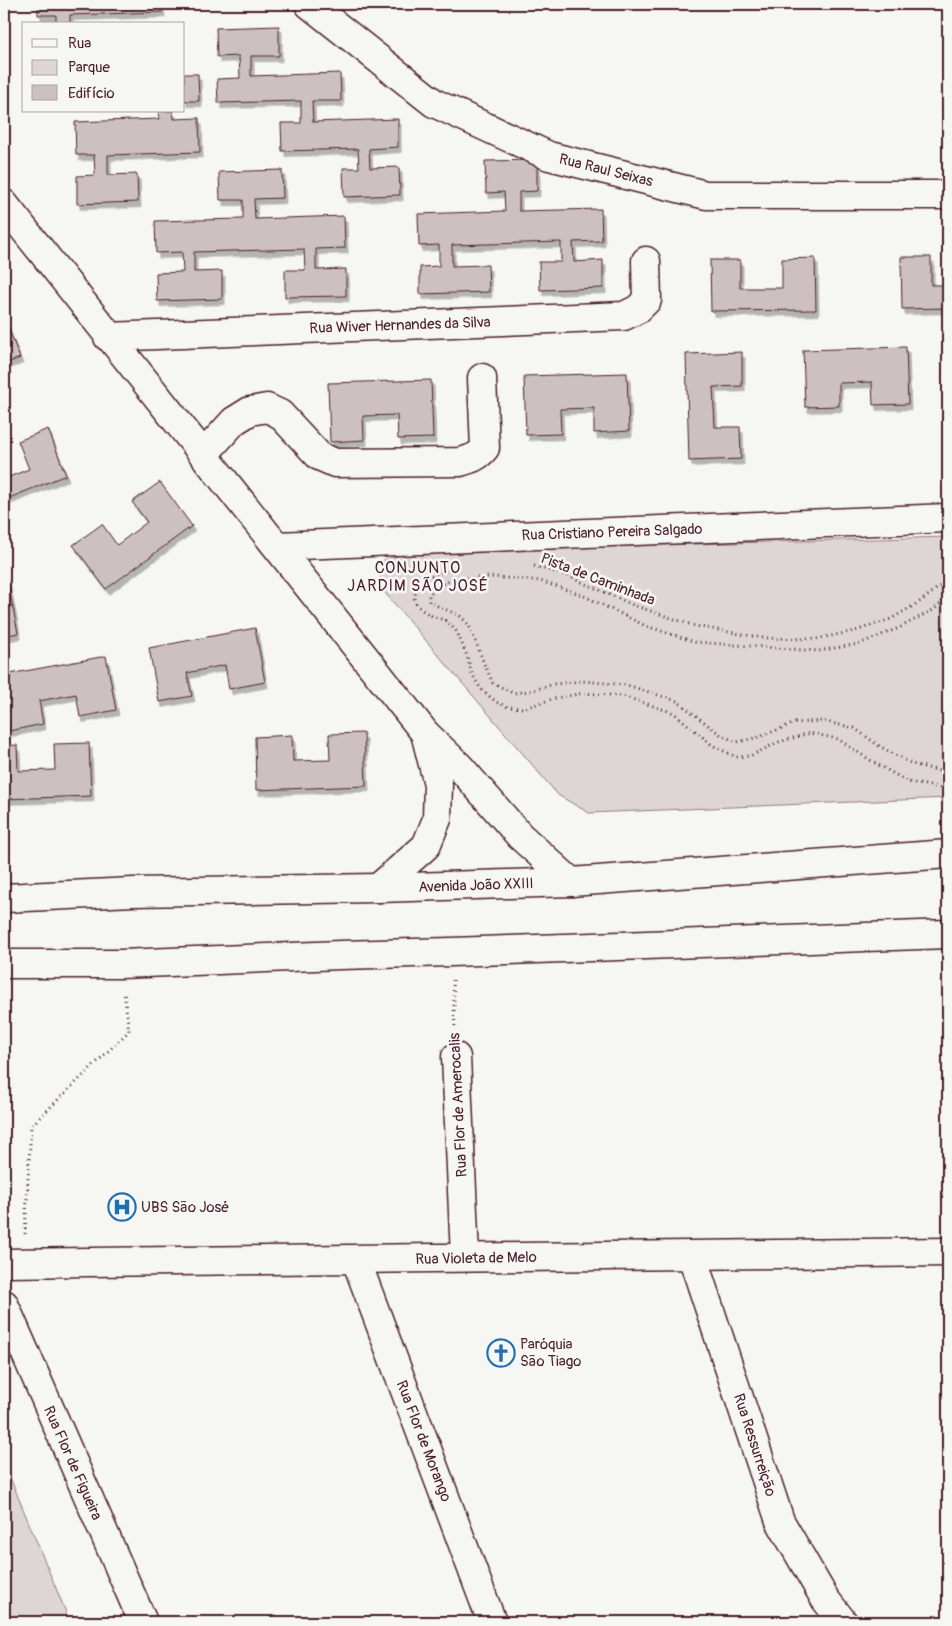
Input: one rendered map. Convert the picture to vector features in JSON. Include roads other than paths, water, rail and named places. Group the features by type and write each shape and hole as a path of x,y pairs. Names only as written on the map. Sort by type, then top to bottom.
{"street":[{"name":"Rua Raul Seixas","path":"309,4 434,103 549,156 706,195 948,196"},
{"path":"4,204 425,733 459,766 520,836 571,882"},
{"name":"Rua Wiver Hernandes da Silva","path":"108,337 624,316 638,309 647,300 646,261"},
{"path":"204,454 234,420 250,411 267,408 280,414 320,456 335,463 460,462 480,455 484,448 482,378"},
{"name":"Rua Cristiano Pereira Salgado","path":"277,546 948,518"},
{"path":"378,888 426,846 437,819 438,784 425,733"},
{"name":"Avenida João XXIII","path":"4,898 133,892 378,888 571,882 948,854"},
{"path":"4,964 120,964 948,934"},
{"name":"Rua Flor de Amerocalis","path":"456,1057 465,1257"},
{"name":"Rua Violeta de Melo","path":"14,1263 948,1252"},
{"name":"Rua Ressurreição","path":"692,1256 780,1521 825,1599 843,1622"},
{"name":"Rua Flor de Morango","path":"356,1260 492,1622"},
{"name":"Rua Flor de Figueira","path":"4,1304 143,1622"}],"place":[{"name":"UBS São José","path":"122,1207"},
{"name":"Paróquia São Tiago","path":"501,1353"}],"district":[{"name":"CONJUNTO JARDIM SÃO JOSÉ","path":"418,576"}]}
